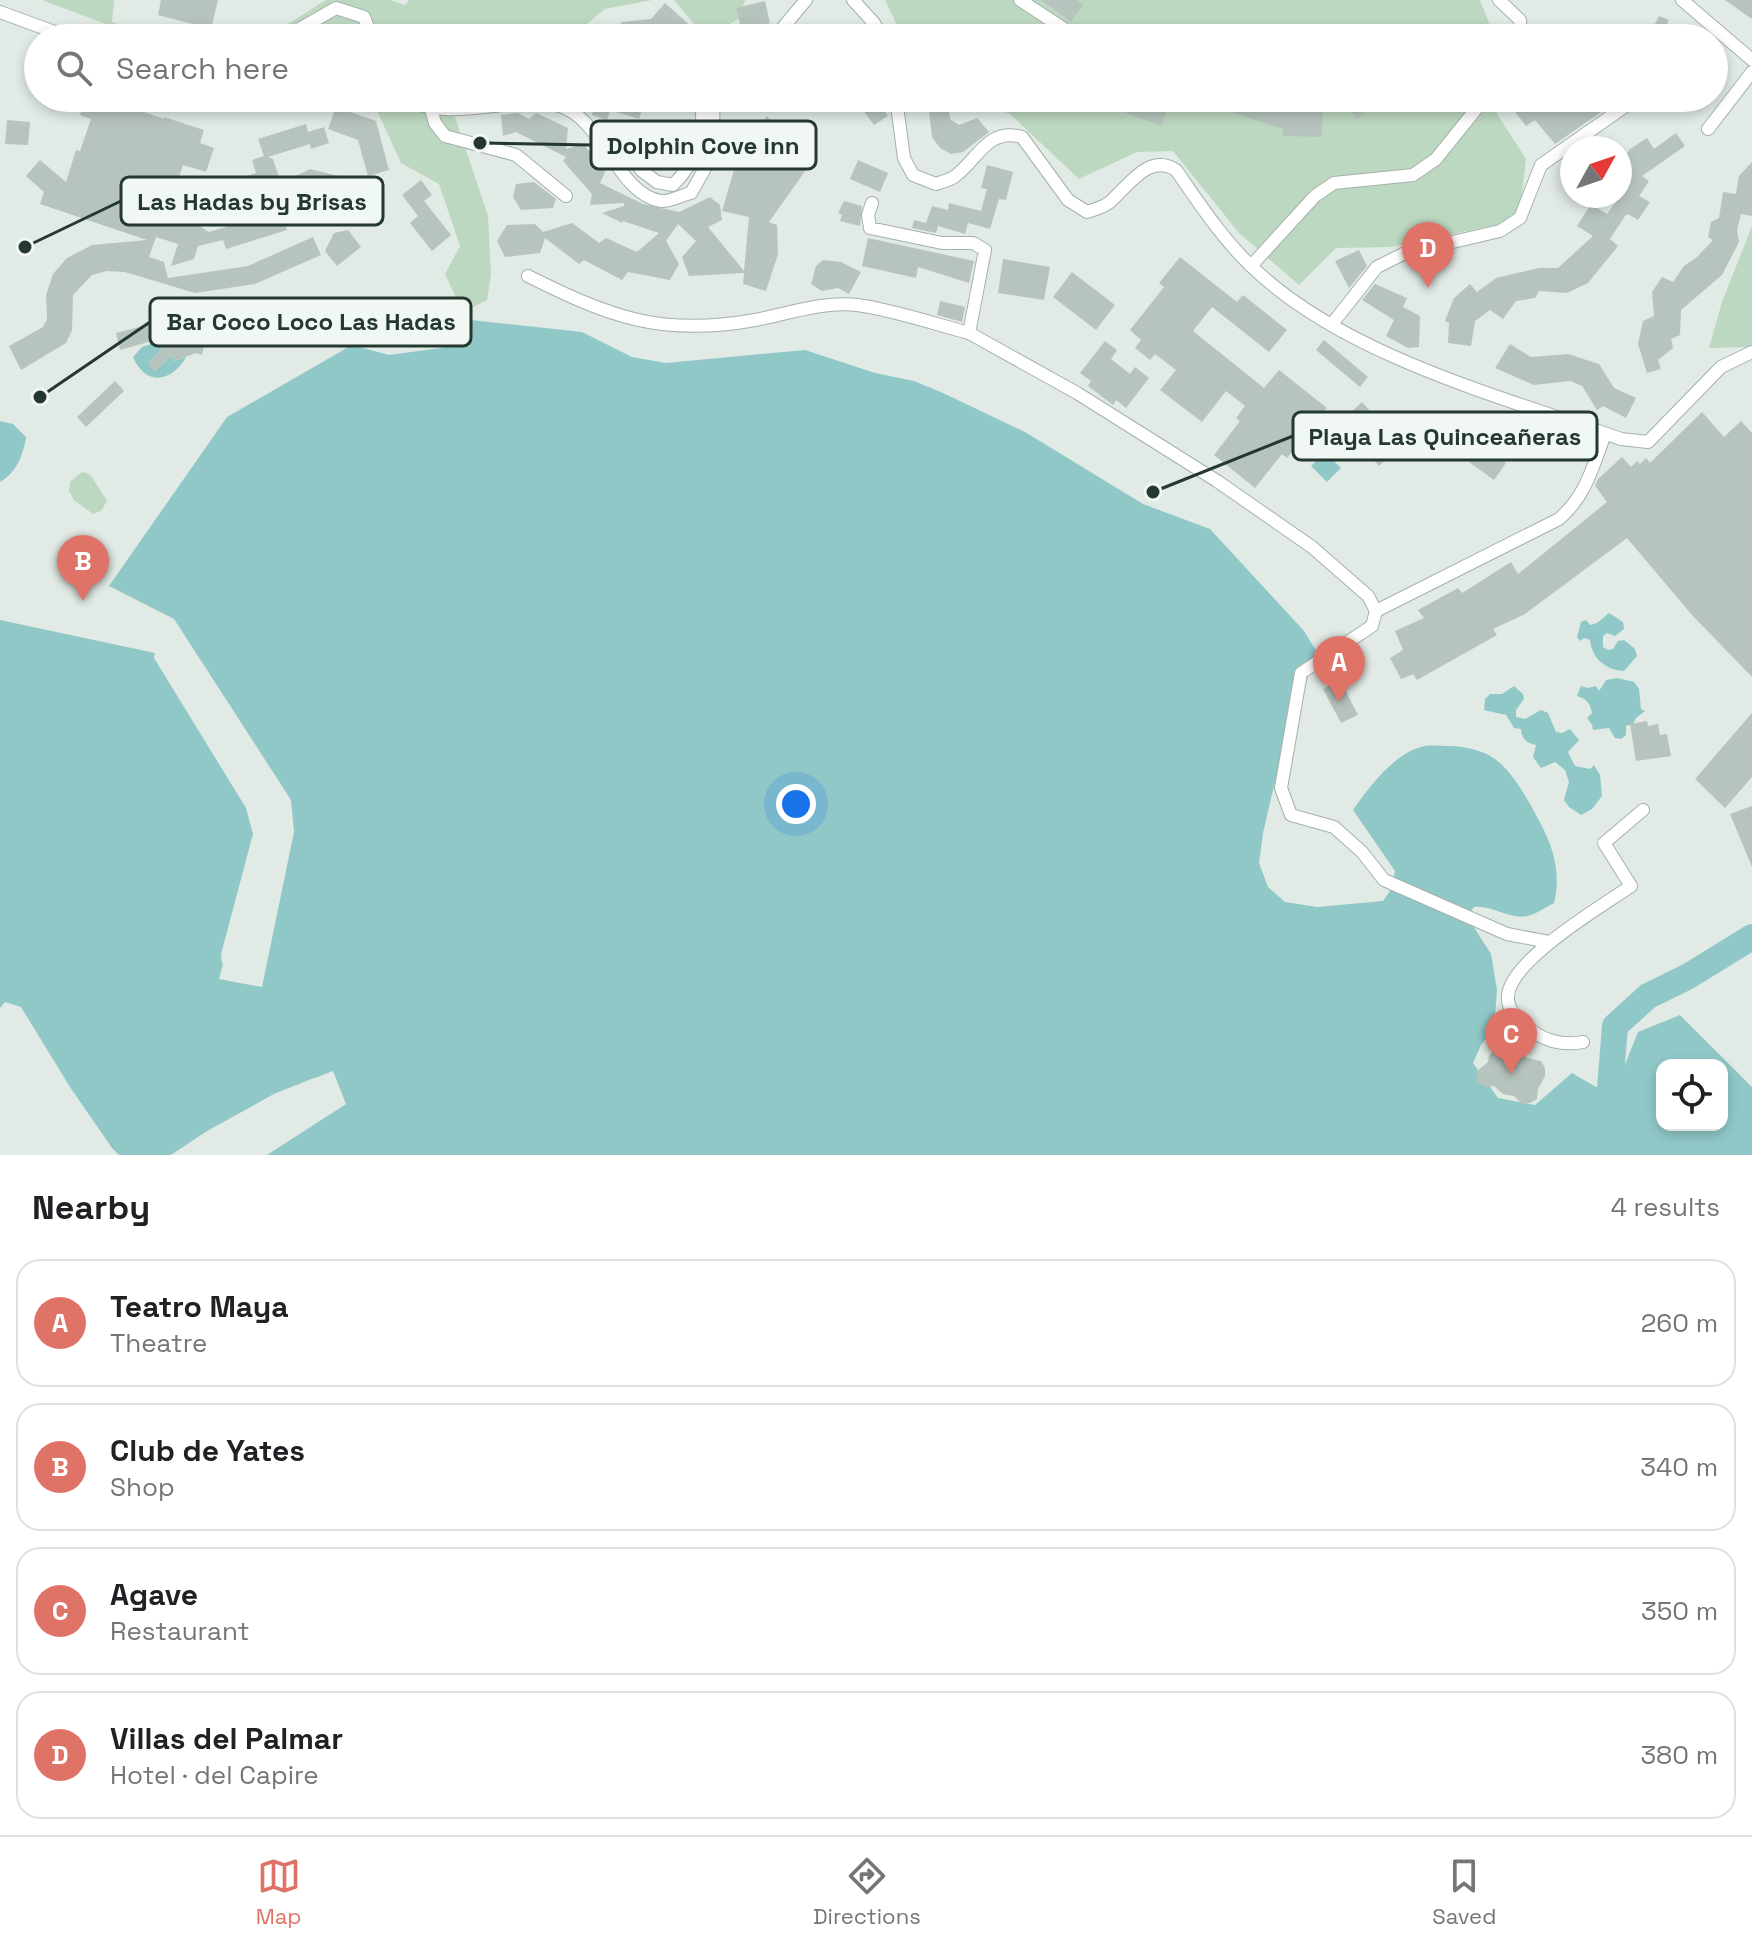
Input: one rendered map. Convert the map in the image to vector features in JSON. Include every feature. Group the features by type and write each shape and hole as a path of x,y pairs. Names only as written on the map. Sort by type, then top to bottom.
{"street":[{"path":"786,24 806,0"},
{"path":"853,0 875,24"},
{"path":"1020,0 1057,24"},
{"path":"1499,0 1520,20 1520,24"},
{"path":"1682,0 1705,24"},
{"path":"308,24 336,8 364,17 367,24"},
{"path":"0,12 33,24"},
{"path":"1728,45 1752,60"},
{"path":"1728,103 1752,72"},
{"path":"432,112 435,123 445,136 516,155 566,196"},
{"path":"570,112 594,132 622,173 646,196 664,201 691,193 712,156 714,112"},
{"path":"594,132 619,140 642,171 657,182 673,185 683,176 701,138 702,112"},
{"path":"898,112 904,158 913,175 936,184 954,177 994,138 1010,133 1022,137 1068,200 1087,212 1110,202 1128,182 1153,165 1166,163 1176,170 1218,230 1251,266 1299,305 1390,357 1621,439 1648,442 1721,367 1752,352"},
{"path":"1251,266 1315,196 1334,183 1413,175 1436,159 1474,112"},
{"path":"1332,324 1377,267 1405,253 1500,231 1520,218 1541,165 1617,112"},
{"path":"1708,129 1721,112"},
{"path":"872,203 868,215 870,228 942,243 973,243 985,250 969,333"},
{"path":"528,276 617,316 665,327 706,327 821,306 856,305 969,333 1077,393 1217,481 1312,547 1368,596 1376,611 1372,626 1301,673 1281,788 1291,815 1334,827 1362,852 1384,880 1507,934 1549,942"},
{"path":"1376,611 1559,519 1584,493 1605,434"},
{"path":"1583,1042 1567,1046 1534,1033 1511,1013 1508,996 1512,981 1549,942 1631,886 1604,843 1643,810"}],"green space":[{"path":"42,0 114,0 112,22 118,24 106,24"},
{"path":"326,0 390,0 405,5 409,0 652,0 605,9 587,24 288,24"},
{"path":"674,0 745,0 738,19 730,24 694,24"},
{"path":"885,0 1480,0 1489,24 896,24"},
{"path":"378,112 453,112 488,216 491,274 487,300 467,310 455,295 445,274 460,246 439,184 401,163"},
{"path":"1005,112 1497,112 1526,159 1519,220 1390,247 1336,248 1299,285 1239,233 1173,151 1137,152 1079,179"},
{"path":"1752,226 1752,347 1709,348 1722,302"},
{"path":"82,472 90,474 107,501 101,511 93,514 74,500 69,491 70,482"}],"water":[{"path":"470,320 582,332 632,357 666,363 805,350 875,373 914,381 943,393 1025,432 1143,504 1210,529 1304,631 1317,652 1283,747 1263,833 1259,863 1268,887 1285,902 1317,907 1383,901 1392,888 1395,871 1353,810 1359,801 1384,771 1414,749 1455,746 1488,755 1511,775 1542,826 1551,847 1557,880 1554,903 1531,915 1517,916 1481,907 1474,907 1469,914 1470,921 1491,954 1497,990 1494,1029 1481,1045 1473,1063 1498,1098 1535,1105 1572,1073 1596,1087 1610,1088 1624,1067 1638,1032 1680,1015 1724,1059 1656,1059 1656,1131 1728,1131 1728,1063 1752,1087 1752,1155 267,1155 346,1104 333,1071 274,1094 171,1155 119,1155 70,1087 21,1007 5,1002 0,1008 0,620 155,653 251,810 257,834 219,979 262,987 294,832 291,800 174,619 109,586 227,417 352,345 389,355 455,346"},
{"path":"154,343 166,345 148,363 155,371 172,355 174,361 186,357 167,376 152,377 138,367 133,357 142,347"},
{"path":"0,421 13,424 26,437 18,462 0,482"},
{"path":"1325,452 1341,468 1327,482 1311,466"},
{"path":"1609,613 1623,622 1624,629 1615,636 1607,633 1603,636 1603,647 1613,649 1618,641 1624,640 1635,649 1637,656 1624,671 1601,662 1590,640 1584,638 1580,641 1577,637 1581,622 1586,620 1590,625 1597,623"},
{"path":"1617,678 1634,682 1639,689 1641,709 1645,711 1633,724 1626,726 1626,735 1621,739 1615,738 1609,728 1593,730 1587,718 1592,713 1590,707 1586,700 1577,696 1581,686 1596,686 1599,691 1606,680"},
{"path":"1514,686 1524,699 1516,710 1516,717 1525,719 1541,710 1548,713 1556,732 1570,729 1579,740 1568,752 1575,766 1590,769 1594,765 1600,775 1602,796 1592,809 1581,815 1569,807 1564,800 1569,782 1565,770 1555,762 1541,768 1533,757 1536,745 1522,736 1521,729 1514,728 1506,715 1484,710 1485,699 1490,694 1502,694"}],"pier":[{"path":"155,649 254,808 260,833 226,968 221,954 253,834 246,808 154,658"},
{"path":"314,1078 324,1079 275,1097 179,1155 171,1155 274,1094"}],"building":[{"path":"161,0 218,0 212,24 192,24 158,15"},
{"path":"1041,0 1077,0 1083,5 1071,22"},
{"path":"1725,0 1752,0 1752,19"},
{"path":"765,1 770,23 740,24 736,8"},
{"path":"665,3 688,24 621,24 651,19"},
{"path":"1659,16 1669,20 1667,24 1655,24"},
{"path":"81,112 144,112 204,130 200,143 214,148 206,172 183,165 166,217 192,226 198,225 209,232 226,227 214,187 256,173 252,160 264,156 258,139 306,124 308,132 324,127 329,143 311,149 310,144 268,157 273,159 281,183 310,169 350,179 344,201 334,204 308,195 296,202 274,189 287,230 226,249 223,240 198,246 194,259 171,266 178,244 156,237 149,257 164,262 168,278 248,266 313,237 321,255 255,284 195,293 125,272 107,271 92,275 73,295 72,330 66,343 21,370 9,346 43,327 47,319 46,295 53,274 67,258 92,245 147,240 40,204 44,192 26,176 40,160 66,182 76,150 80,151 91,119 80,115"},
{"path":"334,112 350,112 376,121 389,170 368,176 358,140 328,129"},
{"path":"593,112 609,112 607,120 592,115"},
{"path":"616,112 641,112 639,119"},
{"path":"864,112 885,112 888,116 874,125"},
{"path":"929,112 949,112 950,119 959,125 977,118 989,132 963,152 951,154 940,148 932,137"},
{"path":"1124,112 1166,112 1161,126"},
{"path":"1231,112 1323,112 1322,137 1283,136 1283,129"},
{"path":"1351,112 1365,112 1357,119"},
{"path":"1515,112 1601,112 1567,136 1560,136 1560,141 1555,144 1535,120 1526,126"},
{"path":"518,113 529,119 536,113 568,128 566,149 583,144 606,170 600,183 643,204 679,212 710,197 720,205 722,220 708,227 744,271 749,217 722,211 736,163 750,137 767,116 781,133 763,153 794,148 808,167 769,222 777,225 778,254 766,291 743,284 744,273 689,276 682,257 696,241 678,224 666,241 679,264 670,280 628,272 622,280 584,260 579,264 545,238 540,253 505,257 497,241 507,225 535,224 543,232 572,223 599,243 606,238 637,252 659,233 622,223 602,213 624,206 624,203 590,205 592,194 563,161 566,157 516,132 503,136 501,115"},
{"path":"7,120 30,122 28,145 5,144"},
{"path":"1676,133 1685,146 1642,176 1649,181 1639,196 1650,202 1638,220 1628,214 1625,216 1610,239 1618,246 1588,283 1567,293 1539,291 1535,298 1516,301 1503,319 1490,310 1475,321 1471,346 1448,343 1449,323 1445,321 1454,298 1470,284 1477,292 1496,278 1539,268 1558,268 1593,236 1577,226 1588,208 1597,208 1607,214 1611,208 1632,208 1632,148 1647,138 1654,149"},
{"path":"858,160 888,173 880,192 850,179"},
{"path":"1752,162 1752,216 1741,214 1737,230 1739,242 1722,275 1681,310 1680,335 1671,339 1673,348 1658,360 1661,369 1647,373 1638,344 1643,321 1654,316 1652,292 1662,277 1673,282 1684,266 1713,240 1708,237 1711,222 1719,218 1723,192 1736,194 1739,176"},
{"path":"987,165 1013,172 1006,200 999,199 990,229 968,223 965,234 938,226 936,233 912,228 914,220 926,223 932,206 948,210 949,203 981,211 987,189 981,188"},
{"path":"421,180 432,195 424,201 451,235 432,251 410,223 418,216 402,195"},
{"path":"534,182 556,199 553,208 521,210 513,197 516,184"},
{"path":"844,201 862,206 860,226 840,221 842,215 838,213"},
{"path":"348,230 361,247 337,266 325,251 334,233"},
{"path":"868,238 974,261 969,283 918,267 916,278 862,266"},
{"path":"1359,250 1367,266 1349,288 1335,261"},
{"path":"1180,257 1237,302 1243,295 1287,330 1269,352 1212,307 1193,331 1264,388 1279,370 1327,408 1287,458 1282,454 1255,488 1214,455 1240,421 1236,418 1245,406 1226,391 1202,422 1160,390 1176,370 1155,354 1150,360 1135,348 1141,340 1130,330 1164,287 1159,283"},
{"path":"1003,259 1050,267 1044,300 998,293"},
{"path":"823,260 841,262 861,272 849,294 838,288 822,291 811,284 816,266"},
{"path":"1072,272 1115,305 1096,330 1053,297"},
{"path":"1375,284 1407,298 1403,307 1420,316 1419,347 1408,348 1386,336 1394,320 1362,300"},
{"path":"940,301 965,307 962,322 937,315"},
{"path":"172,312 183,318 185,326 210,320 202,355 196,353 174,361 172,355 155,371 148,363 177,334 120,350 116,333 150,324 149,318"},
{"path":"1324,340 1368,377 1360,387 1316,350"},
{"path":"1105,341 1117,350 1111,359 1130,374 1135,367 1149,378 1126,408 1116,400 1113,405 1088,386 1091,381 1080,373"},
{"path":"1510,344 1531,357 1568,354 1599,364 1614,388 1636,398 1626,418 1603,406 1597,410 1582,386 1570,381 1534,385 1495,368"},
{"path":"115,381 124,391 86,427 77,417"},
{"path":"1362,402 1380,422 1392,412 1413,435 1379,466 1366,452 1377,442 1350,413"},
{"path":"1702,412 1724,437 1741,421 1752,433 1752,677 1691,614 1627,538 1525,614 1493,629 1497,635 1417,680 1413,674 1401,679 1390,658 1403,650 1395,631 1424,618 1418,610 1458,588 1462,593 1511,562 1518,574 1607,502 1595,486 1598,479 1622,457 1631,467 1646,458 1650,463"},
{"path":"1481,445 1506,463 1494,480 1469,462"},
{"path":"1340,680 1358,715 1341,723 1323,689"},
{"path":"1752,713 1752,777 1725,808 1695,779"},
{"path":"1647,721 1648,726 1658,724 1660,735 1667,734 1671,756 1636,761 1630,724"},
{"path":"1752,806 1752,867 1730,814"},
{"path":"1495,1049 1520,1050 1527,1058 1541,1061 1545,1076 1537,1099 1522,1104 1514,1096 1503,1094 1494,1086 1486,1087 1478,1082 1476,1072 1488,1062"}],"waterway":[{"path":"1610,1088 1615,1026 1648,996 1687,977 1752,937"}],"place":[{"name":"Dolphin Cove inn","path":"480,143"},
{"name":"Las Hadas by Brisas","path":"25,247"},
{"name":"Villas del Palmar","path":"1428,288"},
{"name":"Bar Coco Loco Las Hadas","path":"40,397"},
{"name":"Playa Las Quinceañeras","path":"1153,492"},
{"name":"Club de Yates","path":"83,601"},
{"name":"Teatro Maya","path":"1339,702"},
{"name":"Agave","path":"1511,1074"}]}
